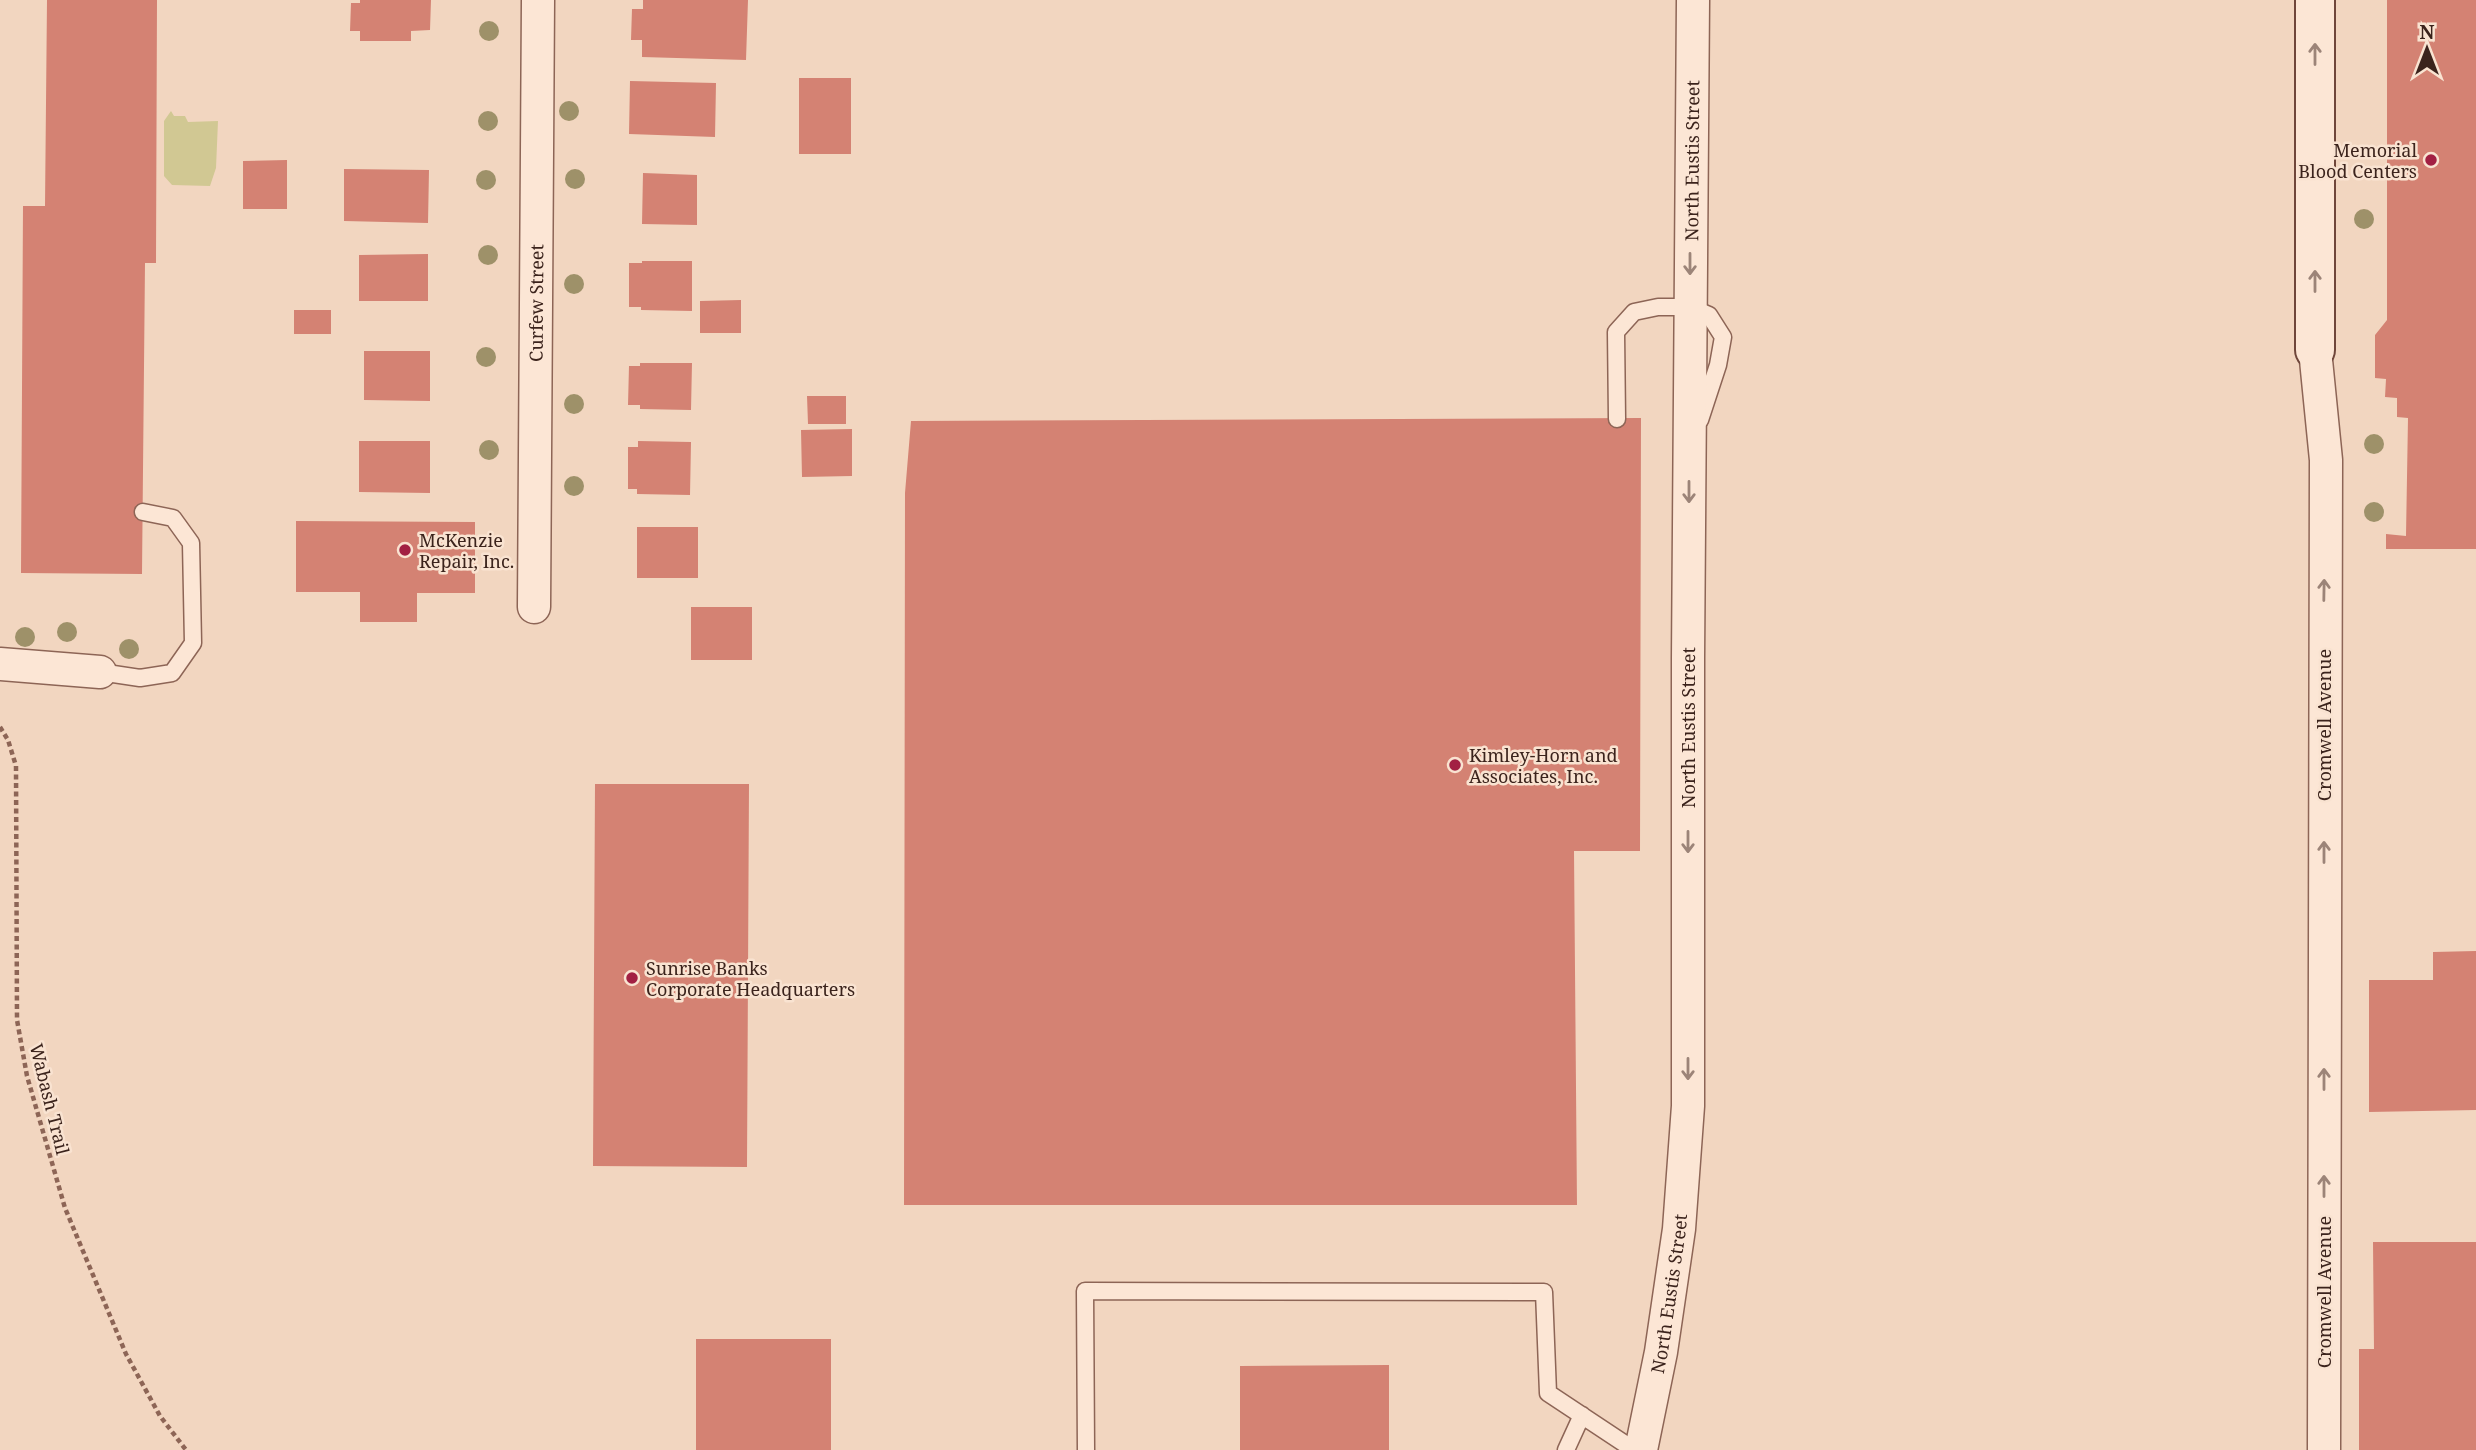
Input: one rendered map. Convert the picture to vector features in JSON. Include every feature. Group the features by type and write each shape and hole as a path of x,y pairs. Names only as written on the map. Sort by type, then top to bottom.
{"main road":[{"name":"Cromwell Avenue","path":"2315,0 2315,350"}],"street":[{"name":"Curfew Street","path":"534,607 538,0"},
{"name":"North Eustis Street","path":"1641,1450 1661,1352 1679,1229 1688,1106 1693,0"},
{"name":"Cromwell Avenue","path":"2315,350 2326,460 2324,1450"},
{"path":"0,664 100,672"}],"lane":[{"path":"1617,419 1616,332 1634,312 1658,307 1690,307"},
{"path":"100,672 140,678 172,673 193,643 191,544 173,518 143,512"},
{"path":"1086,1450 1085,1291 1544,1292 1549,1393 1633,1450"},
{"path":"1566,1450 1582,1415"}],"path":[{"name":"Wabash Trail","path":"0,727 8,740 16,766 17,1020 27,1076 65,1208 126,1354 160,1416 186,1450"}],"shaded area":[{"path":"171,111 174,116 185,116 188,122 218,121 216,168 210,186 172,185 164,176 164,121"}],"building":[{"path":"47,0 157,0 156,263 145,263 142,574 21,573 23,206 45,206"},
{"path":"360,0 431,0 430,30 411,31 411,41 360,41 360,31 350,31 351,3 360,3"},
{"path":"643,0 748,0 746,60 642,57 642,40 631,40 632,9 643,9"},
{"name":"Memorial Blood Centers","path":"2387,0 2476,0 2476,549 2386,549 2386,534 2406,536 2408,418 2397,417 2397,398 2385,397 2386,379 2375,378 2375,335 2387,320"},
{"path":"799,78 851,78 851,154 799,154"},
{"path":"630,81 716,83 715,137 629,134"},
{"path":"287,160 287,209 243,209 243,161"},
{"path":"344,169 429,170 428,223 344,221"},
{"path":"643,173 697,175 697,225 642,224"},
{"path":"428,254 428,301 359,301 359,255"},
{"path":"692,261 692,311 641,310 641,307 629,307 629,263"},
{"path":"741,300 741,333 700,333 700,301"},
{"path":"294,310 331,310 331,334 294,334"},
{"path":"364,351 430,351 430,401 364,400"},
{"path":"640,363 692,363 691,410 640,409 640,405 628,405 629,366 640,366"},
{"path":"807,396 846,396 846,424 808,424"},
{"path":"1641,418 1640,851 1574,851 1577,1205 904,1205 905,493 911,421"},
{"path":"852,429 852,476 802,477 801,430"},
{"path":"359,441 430,441 430,493 359,492"},
{"path":"638,441 691,442 690,495 637,494 637,489 628,489 628,447 638,447"},
{"path":"296,521 475,522 475,593 417,593 417,622 360,622 360,592 296,592"},
{"path":"637,527 698,527 698,578 637,578"},
{"path":"691,607 752,607 752,660 691,660"},
{"path":"595,784 749,784 747,1167 593,1166"},
{"path":"2476,951 2476,1110 2369,1112 2369,980 2433,980 2433,952"},
{"path":"2373,1242 2476,1242 2476,1450 2359,1450 2359,1349 2374,1349"},
{"path":"696,1339 831,1339 831,1450 696,1450"},
{"path":"1389,1365 1389,1450 1240,1450 1240,1366"}],"place":[{"name":"Memorial Blood Centers","path":"2431,160"},
{"name":"McKenzie Repair, Inc.","path":"405,550"},
{"name":"Kimley-Horn and Associates, Inc.","path":"1455,765"},
{"name":"Sunrise Banks Corporate Headquarters","path":"632,978"}]}
